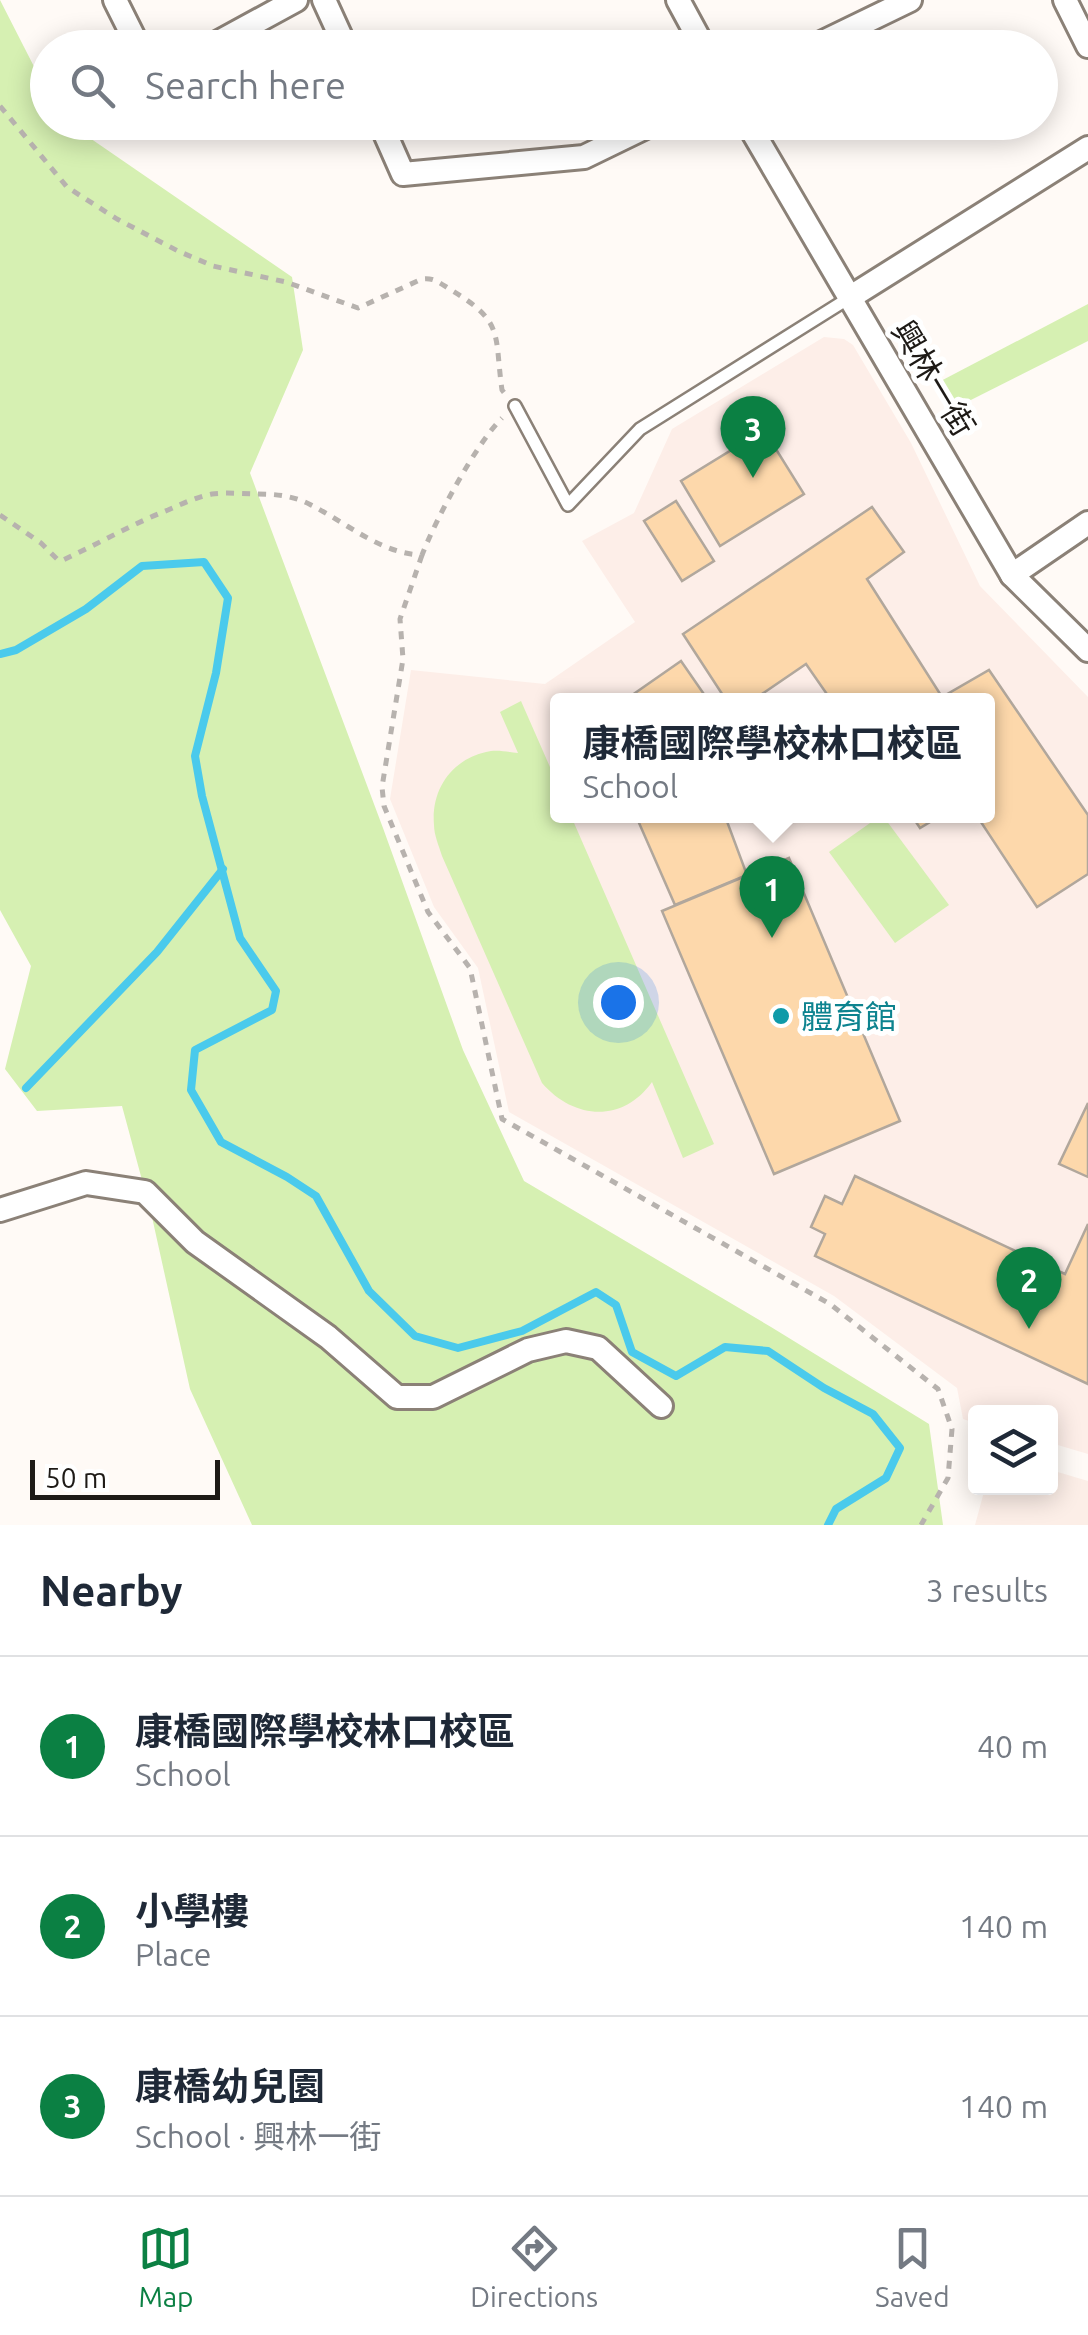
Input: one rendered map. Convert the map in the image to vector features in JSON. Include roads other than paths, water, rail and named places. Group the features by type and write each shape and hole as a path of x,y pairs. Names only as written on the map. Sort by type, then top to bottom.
{"street":[{"path":"115,0 131,30"},
{"path":"241,30 296,0"},
{"path":"324,0 338,30"},
{"path":"678,0 694,30"},
{"path":"848,30 910,0"},
{"path":"1064,0 1088,46"},
{"path":"388,140 403,174 584,158 620,140"},
{"name":"興林一街","path":"757,140 1012,575 1088,650"},
{"path":"849,298 1088,148"},
{"path":"1012,575 1088,523"},
{"path":"0,1210 86,1183 145,1192 196,1242 328,1337 397,1397 433,1397 528,1350 566,1341 598,1348 661,1406"}],"lane":[{"path":"515,406 568,505 640,429 849,298"}],"waterway":[{"path":"0,654 16,650 86,609 142,566 204,562 228,598 216,673 195,756 240,938 276,991 272,1010 195,1050 191,1090 221,1142 316,1196 369,1291 415,1336 458,1348 522,1331 596,1292 616,1305 632,1352 676,1376 725,1347 768,1351 873,1414 900,1448 886,1478 836,1509 828,1525"},
{"path":"26,1088 157,952 223,869"}],"place":[{"name":"康橋幼兒園","path":"753,478"},
{"name":"康橋國際學校林口校區","path":"772,938"},
{"name":"體育館","path":"781,1016"},
{"name":"小學樓","path":"1029,1329"}]}
